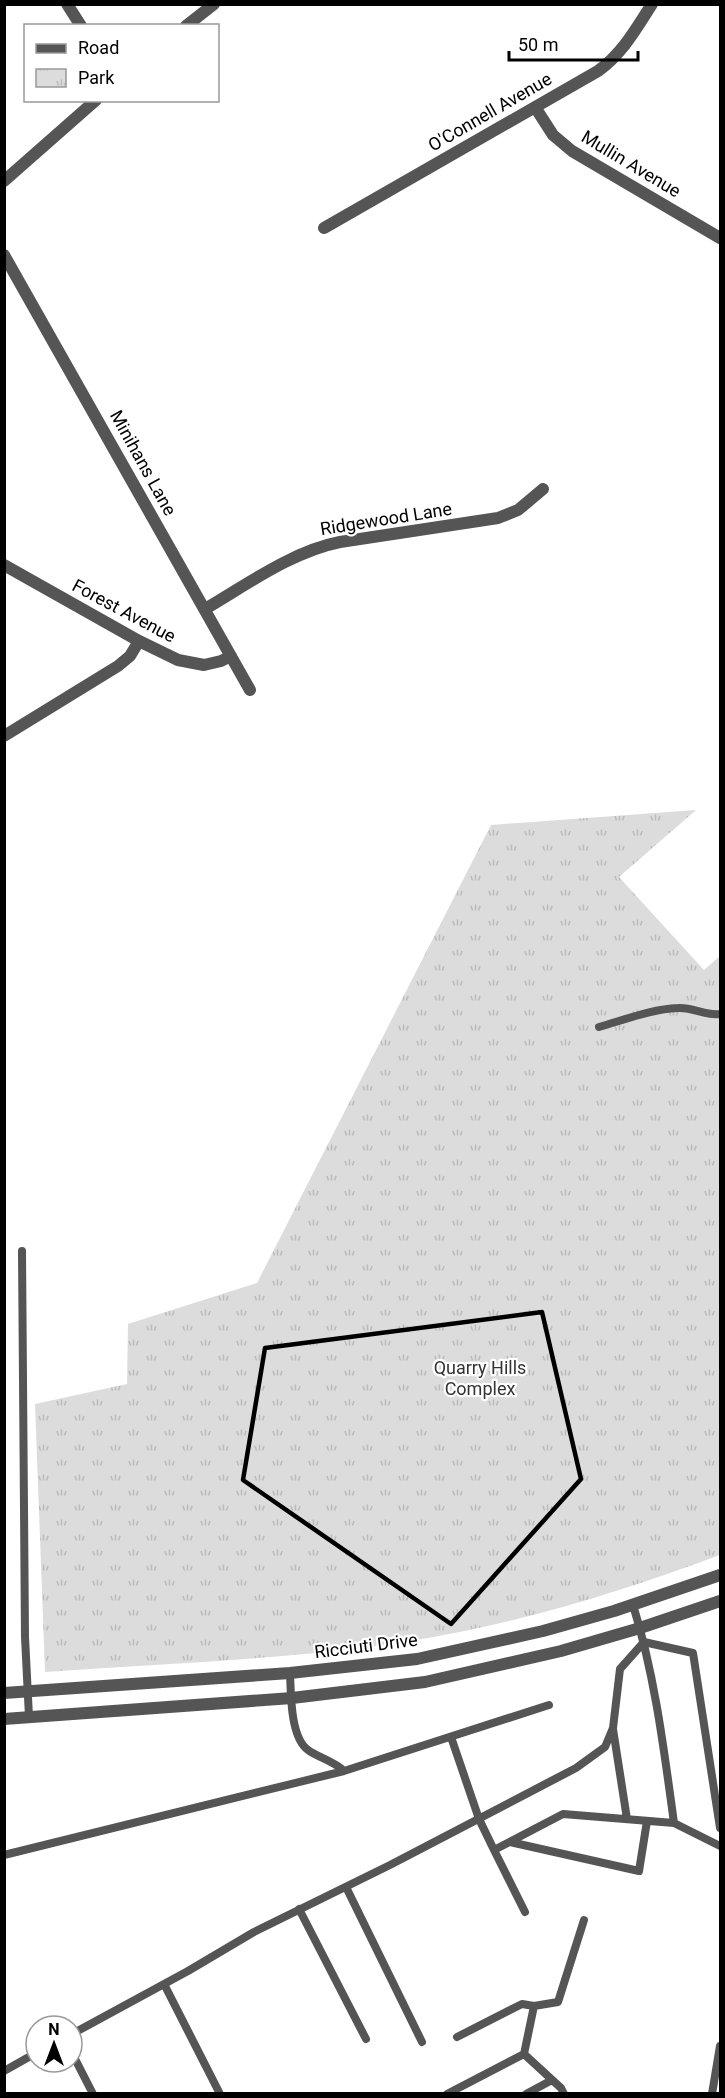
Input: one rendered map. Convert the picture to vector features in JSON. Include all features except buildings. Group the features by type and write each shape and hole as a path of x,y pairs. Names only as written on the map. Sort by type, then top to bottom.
{"street":[{"path":"67,4 80,24"},
{"path":"189,24 214,4"},
{"name":"O'Connell Avenue","path":"324,228 588,78 615,57 652,4"},
{"path":"4,181 94,102"},
{"name":"Mullin Avenue","path":"535,107 553,135 572,151 720,238"},
{"name":"Minihans Lane","path":"4,255 250,690"},
{"name":"Ridgewood Lane","path":"205,609 295,557 316,548 340,542 498,518 518,510 543,489"},
{"name":"Forest Avenue","path":"4,565 139,641 178,660 195,665 213,664 231,656"},
{"path":"4,736 117,666 130,656 139,641"},
{"name":"Ricciuti Drive","path":"4,1693 290,1673 394,1662 442,1654 543,1631 633,1605 720,1575"},
{"path":"4,1719 292,1698 370,1690 451,1677 561,1651 640,1628 720,1600"}],"lane":[{"path":"599,1027 674,1008 688,1008 709,1014 720,1014"},
{"path":"22,1251 25,1637 29,1717"},
{"path":"633,1605 644,1642 674,1823"},
{"path":"627,1819 613,1728 620,1669 644,1642"},
{"path":"644,1642 693,1653 720,1828"},
{"path":"290,1673 295,1725 300,1742 310,1751 344,1771"},
{"path":"4,1855 344,1771 549,1705"},
{"path":"84,2027 164,1984 241,1938 346,1887 576,1768 605,1747 613,1728"},
{"path":"451,1737 479,1819 525,1912"},
{"path":"494,1850 563,1814 674,1823 720,1846"},
{"path":"510,1842 639,1871 647,1821"},
{"path":"346,1887 422,2042"},
{"path":"299,1910 366,2039"},
{"path":"457,2037 522,2004 534,2006 558,2001 584,1920"},
{"path":"164,1984 220,2094"},
{"path":"524,2054 534,2006"},
{"path":"712,2094 720,2046"},
{"path":"524,2054 564,2094"},
{"path":"447,2094 524,2054"},
{"path":"4,2071 24,2060"},
{"path":"83,2074 93,2094"},
{"path":"526,2094 552,2080"}],"highlighted area":[{"path":"542,1312 581,1479 451,1624 243,1480 265,1348"}],"green space":[{"name":"Quarry Hills Complex","path":"696,810 619,877 704,970 720,956 720,1555 568,1606 490,1626 411,1641 274,1657 45,1672 35,1404 127,1384 128,1324 257,1283 491,825"}]}
